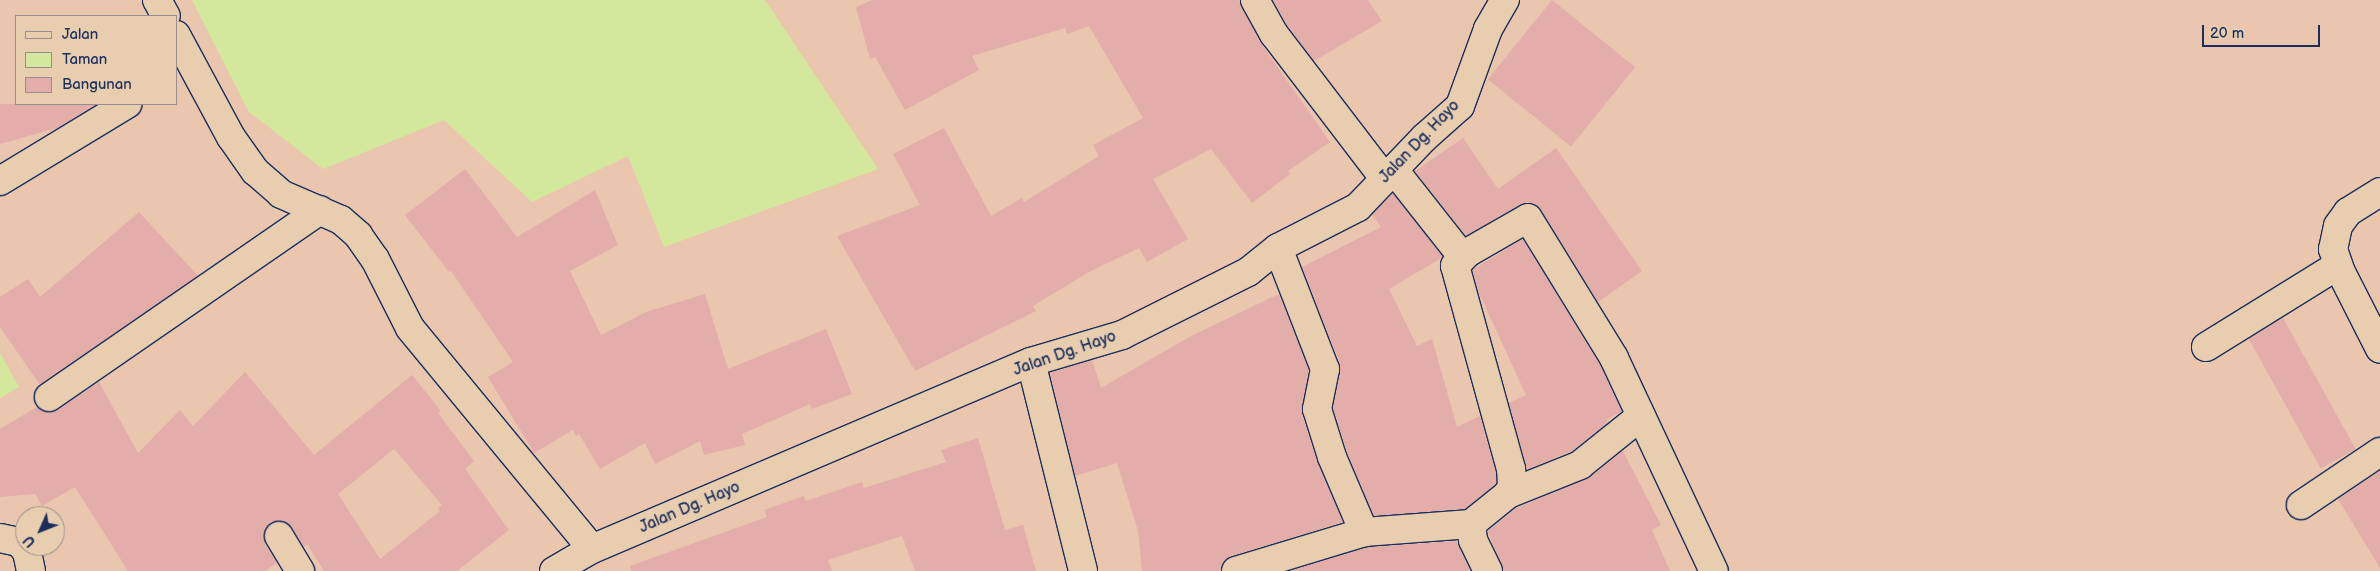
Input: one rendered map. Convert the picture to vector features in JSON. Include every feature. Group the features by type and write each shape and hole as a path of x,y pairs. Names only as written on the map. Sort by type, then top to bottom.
{"street":[{"path":"157,0 165,15"},
{"path":"1255,0 1280,42 1390,174 1462,256"},
{"name":"Jalan Dg. Hayo","path":"554,571 592,550 1031,362 1122,335 1248,272 1278,248 1358,207 1460,106 1488,29 1505,0"},
{"path":"178,44 183,66 255,171 281,194 341,220 358,235 375,260 410,328 592,550"},
{"path":"0,181 125,105"},
{"path":"2380,192 2348,212 2338,226 2333,250 2338,265 2380,349"},
{"path":"49,397 320,210"},
{"path":"1508,494 1512,486 1511,469 1454,271 1462,256 1528,218 1614,358 1714,571"},
{"path":"1278,248 1325,369 1317,409 1332,458 1364,532"},
{"path":"2206,347 2338,265"},
{"path":"1031,362 1084,571"},
{"path":"1236,571 1364,532 1471,524 1508,494 1580,465 1641,416"},
{"path":"2301,505 2380,452"},
{"path":"1471,524 1473,540 1488,571"},
{"path":"279,536 300,571"},
{"path":"0,538 19,542 26,552 31,571"}],"green space":[{"path":"192,0 765,0 878,169 664,247 628,156 532,202 444,120 323,169 249,112"},
{"path":"0,353 19,387 0,398"}],"building":[{"path":"872,0 1239,0 1260,42 1330,142 1288,171 1290,174 1252,203 1211,149 1153,179 1188,239 1147,262 1139,248 1089,272 1033,306 1036,311 915,371 837,236 920,205 893,154 944,128 991,216 1022,198 1024,202 1099,156 1093,145 1143,118 1089,26 1067,34 1065,28 972,56 979,70 905,110 875,57 870,59 856,7"},
{"path":"1273,0 1368,0 1382,21 1314,61 1287,25"},
{"path":"1552,0 1635,67 1571,147 1488,79"},
{"path":"0,104 95,105 57,128 0,144"},
{"path":"1463,138 1498,189 1556,148 1642,271 1598,302 1541,210 1528,202 1466,236 1415,171"},
{"path":"465,169 517,237 595,190 618,245 570,271 601,335 646,312 705,294 728,369 826,329 852,394 812,409 810,404 742,434 745,445 704,455 700,441 655,464 645,443 600,469 579,434 576,436 573,430 534,453 488,377 513,362 451,271 449,272 405,215"},
{"path":"1393,193 1443,257 1389,289 1417,346 1432,339 1457,427 1480,416 1496,472 1496,484 1465,509 1374,516 1347,452 1333,408 1340,364 1302,267 1381,227 1372,215"},
{"path":"139,212 198,276 40,385 0,327 0,297 28,279 40,297"},
{"path":"1523,239 1600,365 1622,411 1606,420 1608,423 1572,451 1527,470 1509,403 1526,395 1478,291 1472,270"},
{"path":"1279,294 1309,370 1302,414 1318,463 1343,522 1231,556 1224,561 1221,571 1142,571 1138,531 1117,463 1075,476 1050,373 1092,360 1101,388 1191,336"},
{"path":"2283,318 2356,449 2321,469 2248,337"},
{"path":"245,372 314,455 412,375 441,411 438,413 474,461 465,469 509,530 457,571 324,571 307,544 304,547 292,528 279,520 265,529 265,544 277,563 265,571 128,571 75,487 42,506 35,494 0,497 0,429 37,407 50,413 99,382 138,453 180,410 193,426","holes":["394,449 442,505 438,508 440,511 380,559 338,494"]},
{"path":"978,438 1005,530 1023,525 1036,571 915,571 902,536 828,560 832,571 631,571 630,566 767,517 764,510 804,496 806,501 862,482 864,488 946,462 941,450"},
{"path":"1623,451 1661,525 1652,530 1670,571 1503,571 1488,531 1516,508 1590,477"},
{"path":"2380,471 2380,568 2338,499"},
{"path":"1457,541 1471,571 1290,571 1367,547"}]}
